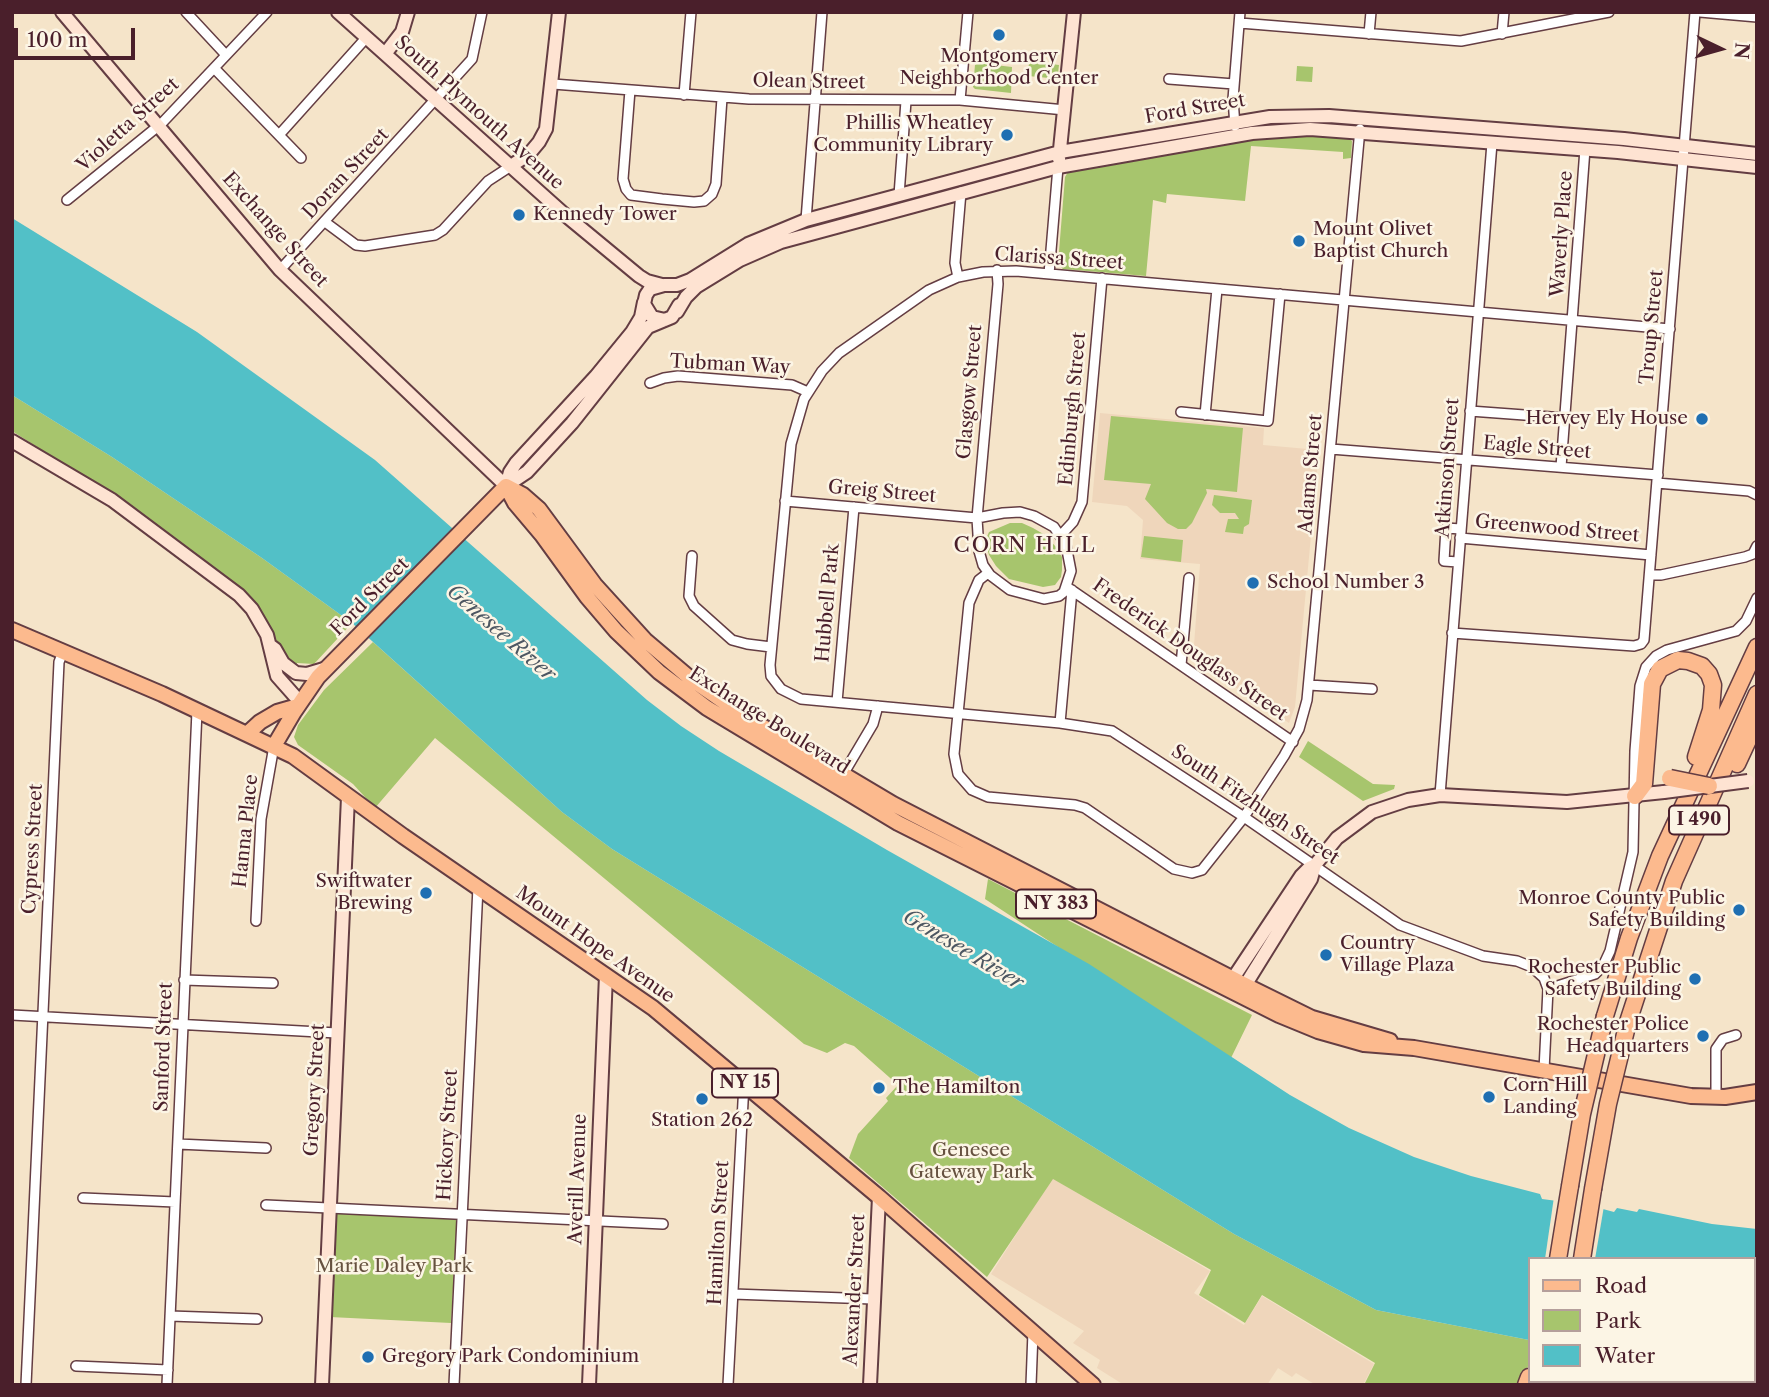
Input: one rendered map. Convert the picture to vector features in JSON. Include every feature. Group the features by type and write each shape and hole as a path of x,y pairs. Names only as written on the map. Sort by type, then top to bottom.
{"highway":[{"name":"I 490","path":"1558,1257 1582,1114 1605,1016 1629,938 1666,842 1757,648"},
{"path":"1635,796 1644,783 1652,684 1658,671 1678,660 1702,666 1713,685 1712,704 1705,732 1666,842"},
{"name":"I 490","path":"1582,1257 1605,1119 1628,1022 1650,949 1685,853 1757,694"},
{"path":"1650,949 1757,721"},
{"path":"1647,741 1648,757 1667,785 1709,786"}],"main road":[{"name":"Exchange Street","path":"62,12 280,270 506,486"},
{"name":"South Plymouth Avenue","path":"338,12 564,214 638,285 645,302"},
{"path":"385,54 402,32 408,12"},
{"path":"511,166 523,159 544,135 553,84 559,12"},
{"path":"1058,167 1074,12"},
{"name":"Ford Street","path":"663,285 677,285 690,280 748,244 806,220 1060,152 1235,122 1300,115 1361,118 1684,152 1757,167"},
{"name":"Ford Street","path":"677,312 693,289 725,268 757,251 803,235 1058,167 1237,136 1296,129 1585,149 1757,154"},
{"name":"South Plymouth Avenue","path":"564,214 639,276 663,285"},
{"path":"663,285 673,288 680,304 677,312 665,320 652,317 646,310 645,302 650,289 663,285"},
{"name":"Ford Street","path":"506,486 516,463 596,376 632,332 642,317 645,302"},
{"name":"Ford Street","path":"274,746 299,704 330,665 506,486 527,472 596,395 646,330 665,320"},
{"path":"12,441 112,500 225,583 252,609 271,646 277,676 299,704 277,712 248,733"},
{"name":"Exchange Boulevard","path":"506,486 530,500 560,535 595,585 645,640 679,670 727,705 911,830 1236,987 1295,1023 1345,1040 1373,1046 1414,1048 1691,1096 1716,1098 1757,1092"},
{"name":"Exchange Boulevard","path":"506,486 515,503 587,597 616,631 648,662 719,716 840,781"},
{"name":"Mount Hope Avenue","path":"12,630 248,733 292,756 606,975 666,1017 879,1197 1093,1385"},
{"path":"271,646 283,663 296,673 313,673 330,665"},
{"path":"1709,786 1752,780"},
{"path":"1236,987 1301,876 1315,865 1337,838 1372,812 1393,804 1440,795 1558,802 1635,796 1667,785"},
{"name":"Gregory Street","path":"322,1385 348,797"},
{"name":"Averill Avenue","path":"589,1385 606,975"},
{"name":"Alexander Street","path":"870,1385 879,1197"}],"street":[{"path":"186,12 226,55"},
{"name":"Violetta Street","path":"67,200 158,126 267,12"},
{"name":"Doran Street","path":"280,270 474,57 482,12"},
{"path":"684,94 691,12"},
{"path":"806,220 822,12"},
{"path":"960,100 968,12"},
{"path":"1237,136 1234,84 1240,12"},
{"path":"1369,34 1371,12"},
{"path":"1502,34 1504,12"},
{"path":"1240,23 1461,41 1609,12"},
{"path":"1698,12 1757,17"},
{"name":"Troup Street","path":"1452,633 1634,646 1641,644 1644,637 1698,12"},
{"path":"279,135 366,38"},
{"path":"214,68 301,158"},
{"path":"1169,79 1234,84"},
{"name":"Olean Street","path":"553,84 722,98 960,100 1065,110"},
{"path":"630,90 623,179 631,195 642,198 694,202 704,201 712,194 716,184 722,98"},
{"path":"899,195 906,101"},
{"name":"Adams Street","path":"958,713 954,764 958,774 972,790 999,799 1084,808 1180,871 1192,873 1202,870 1244,817 1293,742 1303,715 1309,685 1361,118"},
{"name":"Atkinson Street","path":"1440,795 1492,143"},
{"name":"Waverly Place","path":"1561,467 1585,149"},
{"path":"325,222 356,245 365,246 435,235 443,230 488,181 511,166"},
{"path":"1049,274 1058,167"},
{"path":"958,277 955,263 961,192"},
{"name":"Clarissa Street","path":"837,702 795,697 781,689 770,670 793,434 808,391 839,353 937,285 958,277 997,270 1670,329"},
{"name":"Glasgow Street","path":"977,517 998,284 997,270"},
{"name":"Edinburgh Street","path":"1061,535 1073,522 1082,502 1102,278"},
{"path":"1205,415 1217,289"},
{"path":"1181,412 1268,421 1280,294"},
{"name":"Tubman Way","path":"650,383 668,376 678,376 792,385 808,391"},
{"path":"1470,411 1565,418"},
{"name":"Eagle Street","path":"1331,449 1561,467 1749,491 1757,495"},
{"name":"Greig Street","path":"785,501 977,517"},
{"name":"Hubbell Park","path":"837,702 854,507"},
{"path":"958,713 969,603 979,580 989,573 983,565 979,551 977,517 1003,513 1028,514 1049,523 1061,535"},
{"path":"1458,562 1444,561 1446,528 1460,533"},
{"name":"Greenwood Street","path":"1460,533 1651,555"},
{"name":"Frederick Douglass Street","path":"1061,535 1070,558 1070,589"},
{"path":"1650,575 1745,557 1755,552 1757,546"},
{"path":"692,556 689,593 694,607 735,641 771,647"},
{"name":"Frederick Douglass Street","path":"989,573 1010,590 1036,599 1051,599 1070,589"},
{"path":"1181,664 1189,579"},
{"path":"1060,723 1070,589"},
{"name":"Frederick Douglass Street","path":"1070,589 1293,742"},
{"path":"1544,1070 1549,989 1591,976 1603,966 1608,957 1633,858 1635,758 1640,686 1646,667 1659,653 1739,630 1757,598"},
{"name":"Cypress Street","path":"26,1385 59,662 63,652"},
{"path":"1309,685 1372,689"},
{"name":"South Fitzhugh Street","path":"837,702 1102,728 1121,736 1244,817 1400,925 1483,956 1517,961 1532,967 1544,978 1549,989"},
{"path":"840,781 873,724 878,706"},
{"name":"Sanford Street","path":"167,1385 197,711"},
{"name":"Hanna Place","path":"256,921 261,819 274,746"},
{"name":"Hickory Street","path":"454,1385 478,887"},
{"path":"184,980 273,983"},
{"path":"12,1016 337,1033"},
{"path":"1716,1098 1716,1049 1723,1039 1736,1035"},
{"name":"Hamilton Street","path":"728,1385 744,1083"},
{"path":"178,1144 266,1148"},
{"path":"83,1198 175,1202"},
{"path":"266,1205 663,1224"},
{"path":"733,1294 873,1299"},
{"path":"170,1316 257,1319"},
{"path":"1031,1385 1032,1332"},
{"path":"76,1366 168,1370"}],"shaded area":[{"name":"School Number 3","path":"1100,413 1264,428 1263,445 1319,450 1295,707 1289,723 1193,659 1200,564 1140,559 1143,520 1127,506 1092,502"},
{"path":"1052,1178 1210,1271 1194,1293 1244,1325 1262,1296 1374,1364 1363,1385 1316,1385 1296,1373 1292,1377 1278,1368 1267,1385 1124,1385 1097,1368 1100,1360 1073,1343 1084,1331 991,1274"}],"green space":[{"path":"1029,61 1059,65 1057,82 1050,81 1049,78 1028,76"},
{"path":"978,63 1012,67 1011,93 975,89 975,65"},
{"path":"1297,66 1313,67 1312,82 1296,81"},
{"path":"1280,134 1345,136 1352,141 1351,158 1343,159 1343,152 1251,146 1245,201 1167,194 1166,203 1153,200 1146,276 1063,269 1058,264 1065,177 1069,170"},
{"path":"12,395 112,457 262,558 352,623 314,664 297,663 297,669 286,661 255,603 233,582 128,505 12,431"},
{"path":"1111,416 1243,428 1237,492 1206,489 1207,493 1192,523 1186,529 1178,529 1167,523 1145,499 1151,484 1104,480"},
{"path":"1214,495 1252,500 1249,524 1244,527 1243,534 1225,532 1228,519 1239,519 1235,513 1220,513 1212,505"},
{"path":"1010,523 1022,523 1033,528 1045,535 1056,547 1062,557 1062,570 1055,585 1043,587 1009,579 996,566 985,541 989,532"},
{"path":"1144,536 1183,540 1181,562 1141,557"},
{"name":"Genesee Gateway Park","path":"373,642 562,812 612,849 1234,1234 1376,1310 1528,1340 1528,1366 1520,1385 1364,1385 1375,1363 1262,1295 1245,1323 1199,1295 1211,1270 1053,1179 987,1277 849,1158 858,1134 888,1101 886,1098 898,1085 854,1046 845,1043 827,1053 804,1044 435,738 375,808 353,784 298,745 294,737 298,725 324,690"},
{"path":"1308,741 1373,784 1395,785 1394,789 1363,801 1299,757"},
{"path":"988,879 1252,1015 1230,1060 985,899"},
{"name":"Marie Daley Park","path":"337,1212 457,1217 451,1323 330,1317"}],"water":[{"name":"Genesee River","path":"12,218 197,332 375,460 647,700 681,726 887,850 1089,964 1290,1095 1349,1128 1414,1157 1471,1176 1540,1194 1542,1199 1588,1205 1614,1212 1617,1208 1637,1212 1639,1209 1712,1224 1757,1229 1757,1368 1755,1257 1528,1257 1528,1340 1376,1310 1234,1234 612,849 562,812 352,623 262,558 112,457 12,395"}],"pier":[{"path":"1554,1197 1604,1206 1595,1257 1545,1257"}],"place":[{"name":"Montgomery Neighborhood Center","path":"999,35"},
{"name":"Phillis Wheatley Community Library","path":"1007,135"},
{"name":"Kennedy Tower","path":"519,215"},
{"name":"Mount Olivet Baptist Church","path":"1299,241"},
{"name":"Hervey Ely House","path":"1702,419"},
{"name":"School Number 3","path":"1253,583"},
{"name":"Swiftwater Brewing","path":"426,893"},
{"name":"Monroe County Public Safety Building","path":"1739,910"},
{"name":"Country Village Plaza","path":"1326,955"},
{"name":"Rochester Public Safety Building","path":"1695,979"},
{"name":"Rochester Police Headquarters","path":"1703,1036"},
{"name":"The Hamilton","path":"879,1088"},
{"name":"Corn Hill Landing","path":"1489,1097"},
{"name":"Station 262","path":"702,1099"},
{"name":"Gregory Park Condominium","path":"368,1357"}],"district":[{"name":"CORN HILL","path":"1025,546"}]}
